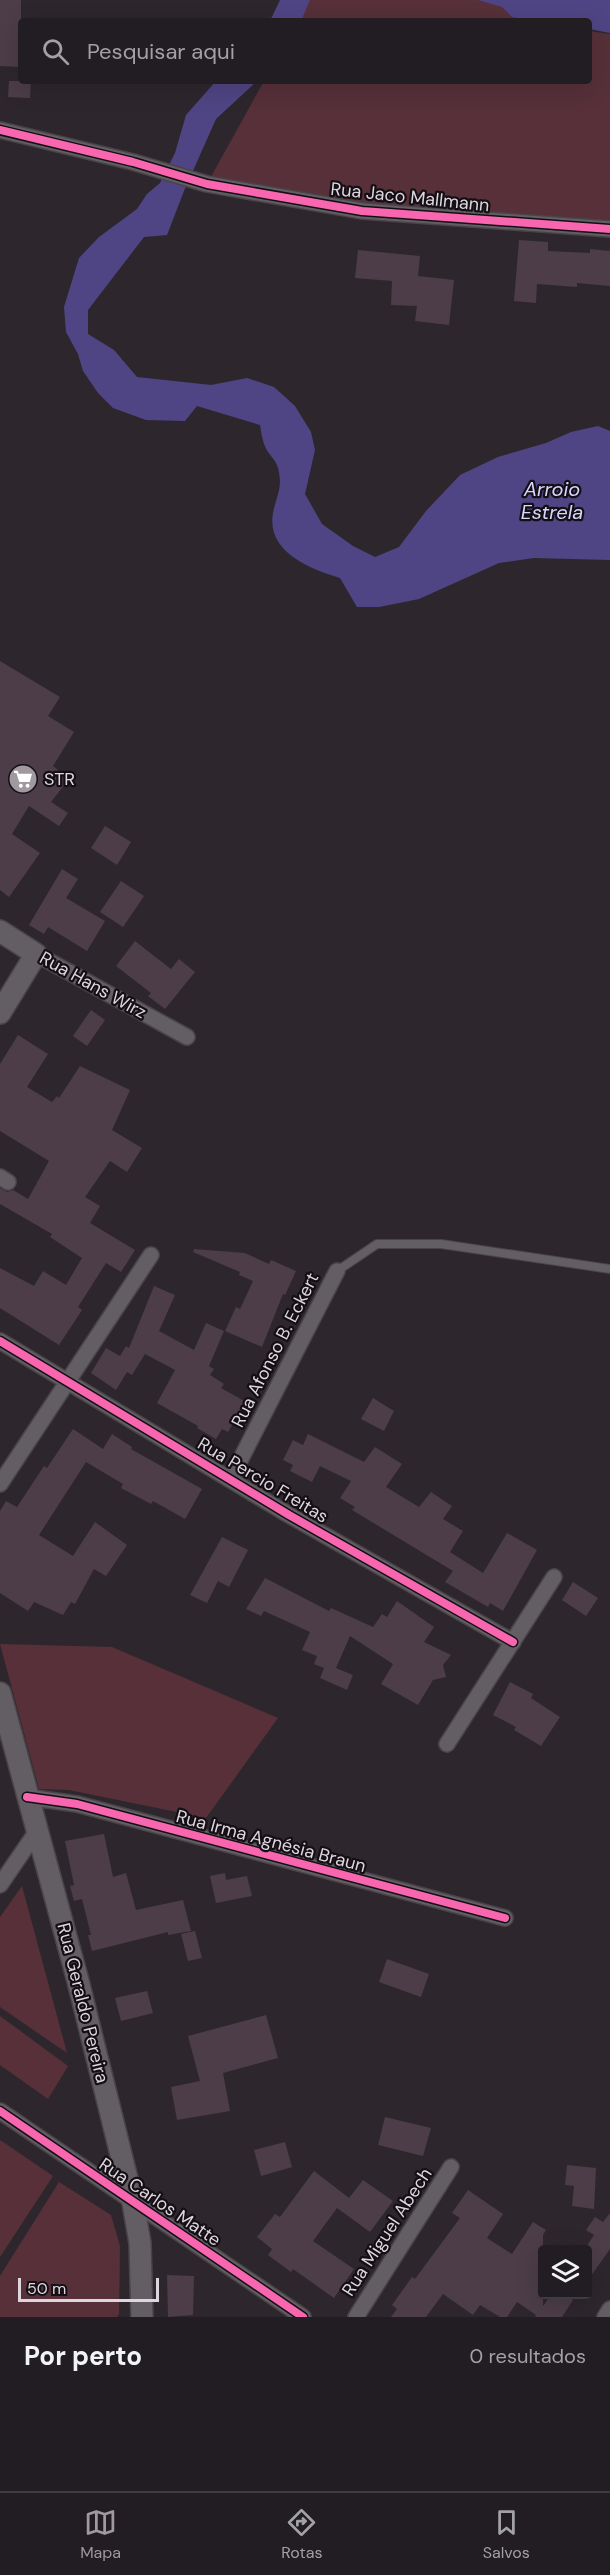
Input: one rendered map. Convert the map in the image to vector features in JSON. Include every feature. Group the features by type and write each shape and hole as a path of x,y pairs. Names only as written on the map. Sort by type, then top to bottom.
{"main road":[{"name":"Rua Hans Wirz","path":"0,931 36,954"},
{"path":"0,1013 36,954"},
{"name":"Rua Geraldo Pereira","path":"0,1693 78,1981 133,2203 140,2243 142,2317"}],"street":[{"name":"Rua Jaco Mallmann","path":"0,130 134,162 207,184 362,211 610,229"},
{"name":"Rua Hans Wirz","path":"36,954 187,1037"},
{"path":"0,1484 151,1255"},
{"name":"Rua Afonso B. Eckert","path":"231,1478 338,1271"},
{"name":"Rua Percio Freitas","path":"0,1341 289,1515 513,1642"},
{"path":"447,1744 554,1577"},
{"name":"Rua Irma Agnésia Braun","path":"27,1797 77,1804 505,1918"},
{"path":"0,1885 37,1831"},
{"name":"Rua Carlos Matte","path":"0,2111 303,2317"},
{"name":"Rua Miguel Abech","path":"356,2317 451,2167"},
{"path":"605,2317 610,2309"}],"lane":[{"path":"338,1271 377,1244 441,1244 610,1269"}],"shaded area":[{"path":"308,0 510,0 538,18 299,18"},
{"path":"592,31 610,34 610,226 362,211 207,184 262,84 592,84"},
{"path":"0,1644 112,1647 278,1718 206,1818 69,1790 39,1789"},
{"path":"22,1886 67,2053 0,2007 0,1917"},
{"path":"0,2016 68,2066 48,2099 0,2065"},
{"path":"0,2140 53,2176 0,2257"},
{"path":"59,2182 111,2215 120,2246 119,2314 117,2317 0,2317 0,2276"}],"water":[{"path":"280,0 310,0 302,18 271,18"},
{"path":"478,0 610,0 610,33 592,30 592,18 517,18 512,17 502,7"},
{"name":"Arroio Estrela","path":"213,84 254,84 216,119 167,235 144,237 88,310 88,334 114,350 137,377 211,385 247,378 274,387 295,406 311,432 315,450 305,494 322,524 353,546 375,557 399,547 426,511 460,475 498,457 546,443 571,432 598,426 610,431 610,560 534,558 499,563 419,599 379,607 357,607 340,578 304,564 283,548 276,538 273,513 279,489 279,473 276,463 264,444 260,425 197,406 185,421 146,420 113,408 98,393 83,371 78,354 66,332 64,307 79,258 99,237 137,209 147,194 160,183 175,153 186,115"}],"building":[{"path":"0,0 21,0 21,18 18,18 18,67 0,66"},
{"path":"9,81 31,84 30,98 8,97"},
{"path":"519,240 548,242 548,251 590,253 590,249 610,251 610,286 577,283 577,287 537,284 536,303 514,301"},
{"path":"358,250 420,256 418,276 454,280 449,325 415,321 417,306 391,305 392,281 355,278"},
{"name":"STR","path":"0,661 60,697 48,716 74,732 53,766 69,779 51,802 68,813 59,826 29,806 12,834 40,853 9,897 0,890"},
{"path":"105,826 131,842 117,865 91,848"},
{"path":"62,869 78,879 66,898 105,921 87,951 48,927 44,934 29,925"},
{"path":"121,881 144,896 123,927 100,912"},
{"path":"135,941 171,969 179,959 195,972 165,1009 148,996 151,993 116,966"},
{"path":"91,1010 105,1020 87,1046 73,1036"},
{"path":"18,1035 48,1054 27,1087 52,1102 57,1096 59,1098 80,1066 130,1090 112,1130 142,1148 127,1172 110,1161 85,1197 100,1206 90,1223 135,1250 121,1272 106,1263 78,1307 82,1310 59,1345 0,1308 0,1268 34,1286 43,1271 66,1285 82,1258 50,1237 52,1234 0,1204 0,1188 7,1192 13,1190 28,1199 49,1161 0,1131 0,1064"},
{"path":"194,1249 245,1253 269,1264 271,1260 296,1271 285,1295 283,1294 262,1347 225,1331 236,1307 240,1309 253,1281 239,1275 240,1272 193,1252"},
{"path":"154,1286 175,1295 159,1331 194,1350 206,1323 224,1331 209,1366 214,1369 210,1375 224,1384 221,1388 246,1402 228,1432 222,1429 216,1439 157,1403 175,1370 145,1354 132,1375 127,1372 116,1390 91,1373 106,1348 120,1356 126,1346 129,1348"},
{"path":"373,1398 394,1411 384,1431 361,1419"},
{"path":"73,1429 103,1449 112,1434 132,1447 131,1449 202,1489 185,1519 153,1501 151,1504 121,1488 123,1484 86,1462 39,1535 73,1556 95,1522 127,1545 106,1576 94,1569 75,1604 71,1602 63,1615 34,1602 28,1611 0,1593 0,1511 6,1501 17,1507 44,1466 47,1468"},
{"path":"308,1434 364,1462 375,1447 402,1464 386,1487 419,1507 431,1492 452,1506 443,1519 463,1531 450,1552 483,1573 507,1533 537,1550 503,1611 490,1603 488,1607 445,1582 453,1571 352,1510 355,1507 340,1498 351,1481 320,1466 312,1482 290,1471 293,1465 283,1460 293,1440 303,1445"},
{"path":"222,1537 248,1550 229,1587 218,1581 207,1603 190,1595"},
{"path":"265,1578 329,1611 331,1608 373,1627 382,1614 387,1617 397,1601 434,1627 424,1642 451,1655 443,1665 446,1677 433,1680 418,1705 381,1684 393,1664 350,1636 336,1668 353,1675 347,1690 320,1678 324,1668 314,1664 317,1656 302,1650 310,1632 264,1611 261,1616 246,1609"},
{"path":"573,1582 598,1598 586,1616 562,1600"},
{"path":"510,1682 533,1694 531,1698 560,1717 541,1746 514,1730 516,1727 493,1715"},
{"path":"104,1834 113,1877 126,1873 136,1910 183,1900 191,1931 168,1935 168,1932 92,1951 88,1935 91,1935 82,1899 74,1901 70,1886 74,1885 65,1841"},
{"path":"225,1873 226,1880 247,1876 252,1896 216,1903 210,1876"},
{"path":"195,1931 202,1958 188,1961 181,1934"},
{"path":"387,1959 429,1974 421,1997 379,1982"},
{"path":"147,1991 153,2013 121,2021 115,1998"},
{"path":"266,2015 278,2058 223,2073 230,2111 177,2120 171,2087 200,2081 188,2036"},
{"path":"385,2117 431,2128 423,2156 378,2145"},
{"path":"285,2142 292,2167 261,2176 254,2150"},
{"path":"567,2165 596,2168 594,2209 572,2206 574,2186 565,2185"},
{"path":"314,2171 349,2198 363,2180 393,2201 370,2232 337,2208 313,2241 354,2269 334,2298 293,2269 291,2272 268,2255 272,2249 257,2237 275,2214 280,2217"},
{"path":"468,2190 503,2214 487,2238 512,2254 533,2222 546,2230 543,2235 543,2245 538,2245 538,2299 543,2299 543,2306 548,2299 573,2300 562,2317 535,2317 536,2315 517,2302 507,2317 500,2317 480,2305 473,2315 443,2294 426,2317 391,2317 397,2309 392,2305 412,2277 415,2279 460,2218 452,2213"},
{"path":"610,2213 610,2249 592,2274 592,2245 588,2244 594,2235 586,2230 595,2217 603,2222"},
{"path":"167,2275 194,2276 193,2315 168,2317"}],"cycle path":[{"path":"0,130 133,162 207,184 362,211 610,229"},
{"path":"0,1341 289,1515 513,1642"},
{"path":"27,1797 77,1804 505,1918"},
{"path":"0,2111 303,2317"}],"place":[{"name":"STR","path":"23,779"}]}
